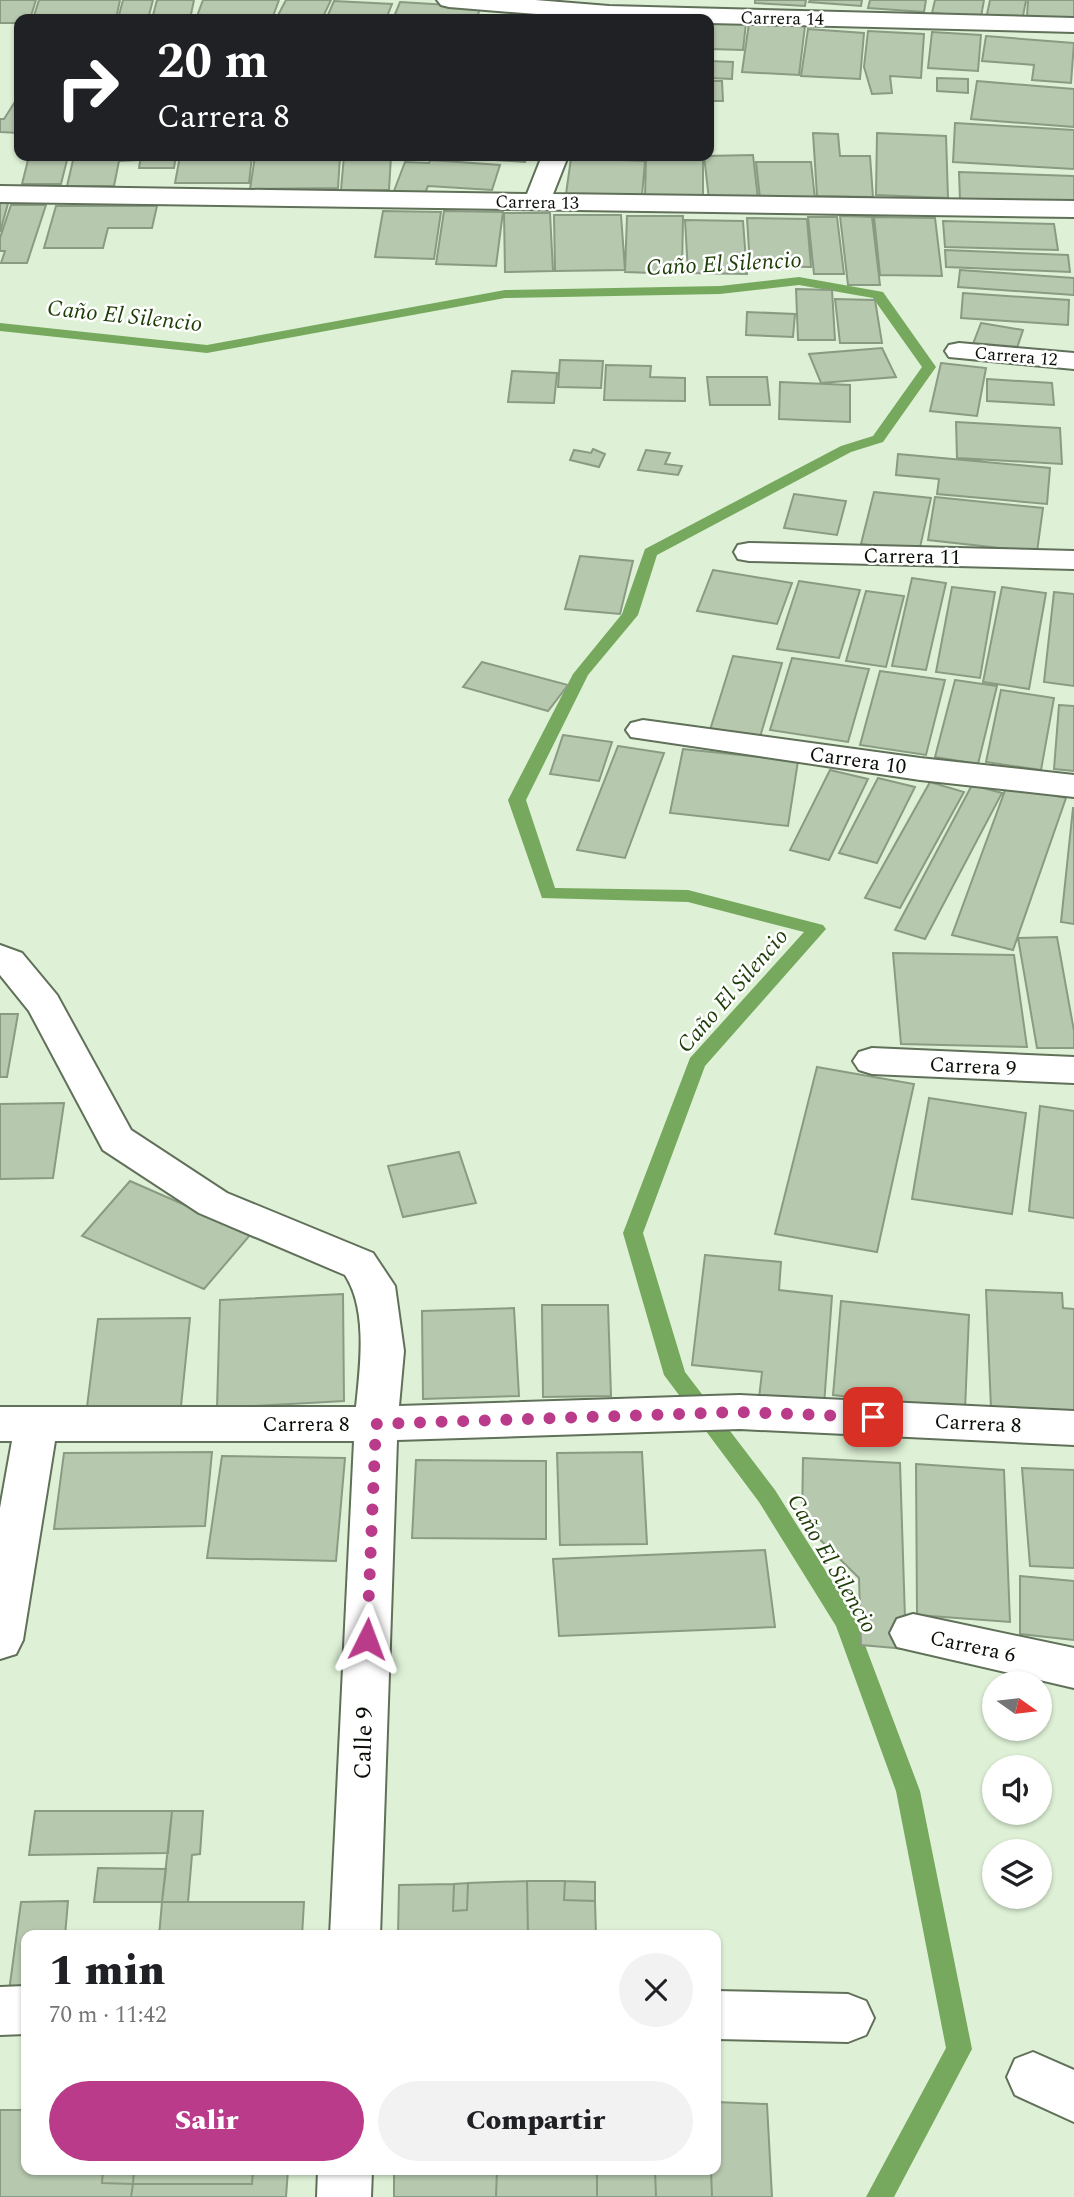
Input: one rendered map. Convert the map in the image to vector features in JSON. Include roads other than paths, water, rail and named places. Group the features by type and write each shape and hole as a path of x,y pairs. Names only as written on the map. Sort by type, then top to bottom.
{"street":[{"name":"Carrera 14","path":"449,0 610,11 709,14"},
{"name":"Carrera 14","path":"714,14 1074,25"},
{"path":"537,202 553,161"},
{"name":"Carrera 13","path":"0,194 1074,209"},
{"name":"Carrera 12","path":"959,351 1074,361"},
{"name":"Carrera 11","path":"749,552 1074,560"},
{"name":"Carrera 10","path":"643,730 920,769 1074,786"},
{"name":"Calle 9","path":"0,957 9,962 44,1004 117,1140 213,1203 359,1264 374,1286 383,1351 376,1424 355,1930"},
{"name":"Carrera 9","path":"872,1061 1074,1070"},
{"name":"Carrera 8","path":"18,1425 376,1424 740,1412 1074,1428"},
{"path":"0,1640 18,1425"},
{"name":"Carrera 6","path":"913,1633 1074,1668"},
{"path":"0,2011 21,2010"},
{"path":"721,2015 848,2018"},
{"path":"344,2197 345,2175"}],"waterway":[{"name":"Caño El Silencio","path":"0,327 207,349 505,294 720,290 799,281 878,295 929,367 878,439 846,449 650,552 630,615 581,674 517,800 548,894 688,896 817,929 697,1063 633,1233 675,1375 767,1496 846,1623 908,1791 959,2049 879,2197"}]}
